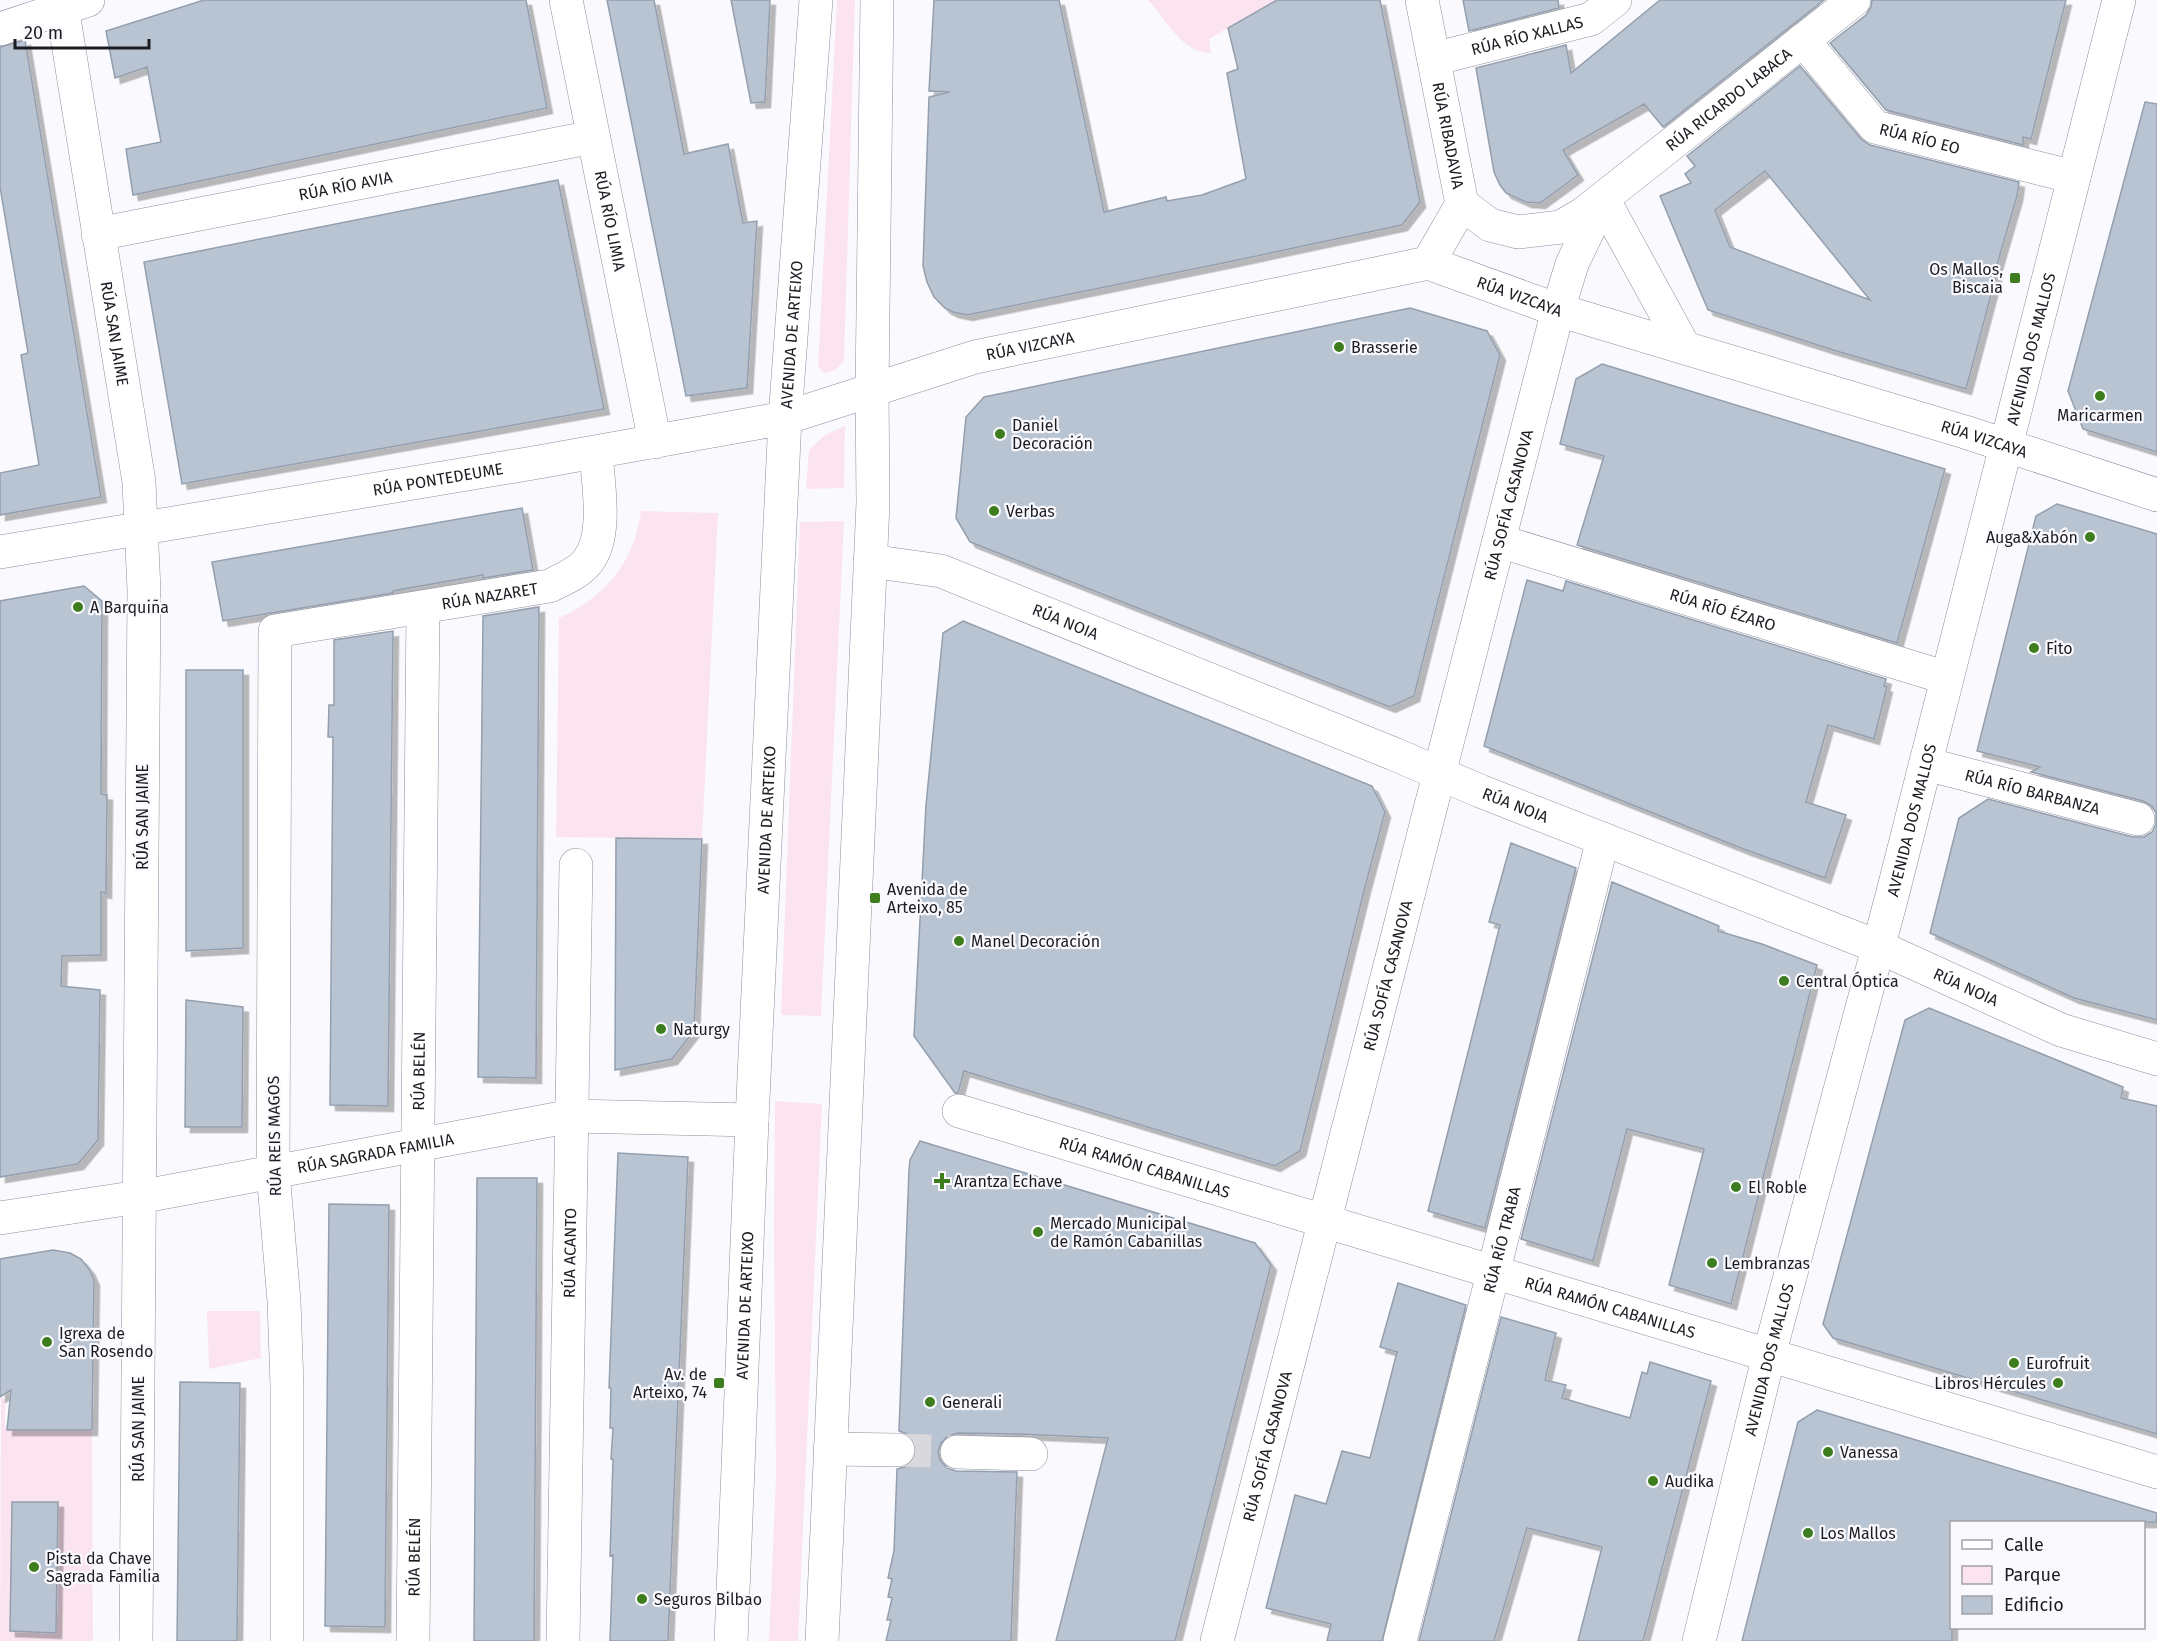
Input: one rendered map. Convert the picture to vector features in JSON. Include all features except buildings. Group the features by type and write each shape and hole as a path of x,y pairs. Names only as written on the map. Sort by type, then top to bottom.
{"street":[{"name":"RÚA RÍO LIMIA","path":"566,0 655,442"},
{"name":"AVENIDA DE ARTEIXO","path":"730,1641 788,350 816,0"},
{"path":"822,1641 873,503 872,389 877,0"},
{"name":"RÚA RIBADAVIA","path":"1422,0 1462,204 1428,262"},
{"name":"RÚA RICARDO LABACA","path":"1462,204 1490,225 1518,232 1561,227 1583,214 1854,0"},
{"name":"AVENIDA DOS MALLOS","path":"1699,1641 1769,1355 1879,947 2119,0"},
{"path":"0,29 70,3"},
{"name":"RÚA SAN JAIME","path":"70,3 98,234 139,482 144,602 136,1641"},
{"name":"RÚA RÍO XALLAS","path":"1434,58 1598,6"},
{"name":"RÚA RÍO EO","path":"1803,40 1875,127 2074,177"},
{"name":"RÚA RÍO AVIA","path":"98,234 593,137"},
{"path":"1603,198 1684,347"},
{"name":"RÚA RICARDO LABACA","path":"1558,310 1572,264 1603,198"},
{"name":"RÚA VIZCAYA","path":"872,389 975,357 1428,262 1558,310 2007,445 2157,495"},
{"name":"RÚA SOFÍA CASANOVA","path":"1217,1641 1558,310"},
{"name":"RÚA PONTEDEUME","path":"0,552 596,453 785,418 872,389"},
{"name":"RÚA NAZARET","path":"275,631 549,586 570,576 586,563 596,548 599,532 596,453"},
{"name":"RÚA RÍO ÉZARO","path":"1499,541 1947,678"},
{"name":"RÚA NOIA","path":"870,561 941,570 1603,839 1879,947 2061,1030 2157,1059"},
{"name":"RÚA BELÉN","path":"413,1641 423,608"},
{"name":"RÚA REIS MAGOS","path":"275,631 273,1172 284,1301 287,1386 288,1641"},
{"name":"RÚA RÍO BARBANZA","path":"1926,764 2138,819"},
{"name":"RÚA RÍO TRABA","path":"1400,1641 1603,839"},
{"name":"RÚA ACANTO","path":"563,1641 576,865"},
{"name":"RÚA RAMÓN CABANILLAS","path":"958,1111 2157,1473"},
{"name":"RÚA SAGRADA FAMILIA","path":"0,1218 140,1197 572,1116 752,1120"},
{"path":"831,1449 898,1450"},
{"path":"957,1452 1031,1454"}],"green space":[{"path":"837,0 855,0 844,360 836,369 824,373 818,366"},
{"path":"1148,0 1277,0 1209,39 1211,53 1201,52 1183,41"},
{"path":"845,426 844,488 806,489 809,450 825,435"},
{"path":"641,511 718,513 702,839 556,837 559,618 590,600 615,576 632,547"},
{"path":"844,521 821,1016 781,1015 800,522"},
{"path":"775,1101 822,1104 798,1641 769,1641 776,1477"},
{"path":"207,1311 260,1311 261,1358 209,1369"},
{"path":"1,1396 5,1400 7,1430 92,1430 93,1641 0,1641"}],"tunnel":[{"path":"898,1450 957,1452"}],"place":[{"name":"Os Mallos, Biscaia","path":"2015,278"},
{"name":"Brasserie","path":"1339,347"},
{"name":"Maricarmen","path":"2100,396"},
{"name":"Daniel Decoración","path":"1000,434"},
{"name":"Verbas","path":"994,511"},
{"name":"Auga&Xabón","path":"2090,537"},
{"name":"A Barquiña","path":"78,607"},
{"name":"Fito","path":"2034,648"},
{"name":"Avenida de Arteixo, 85","path":"875,898"},
{"name":"Manel Decoración","path":"959,941"},
{"name":"Central Óptica","path":"1784,981"},
{"name":"Naturgy","path":"661,1029"},
{"name":"Arantza Echave","path":"942,1181"},
{"name":"El Roble","path":"1736,1187"},
{"name":"Mercado Municipal de Ramón Cabanillas","path":"1038,1232"},
{"name":"Lembranzas","path":"1712,1263"},
{"name":"Igrexa de San Rosendo","path":"47,1342"},
{"name":"Eurofruit","path":"2014,1363"},
{"name":"Av. de Arteixo, 74","path":"719,1383"},
{"name":"Libros Hércules","path":"2058,1383"},
{"name":"Generali","path":"930,1402"},
{"name":"Vanessa","path":"1828,1452"},
{"name":"Audika","path":"1653,1481"},
{"name":"Los Mallos","path":"1808,1533"},
{"name":"Pista da Chave Sagrada Familia","path":"34,1567"},
{"name":"Seguros Bilbao","path":"642,1599"}]}
